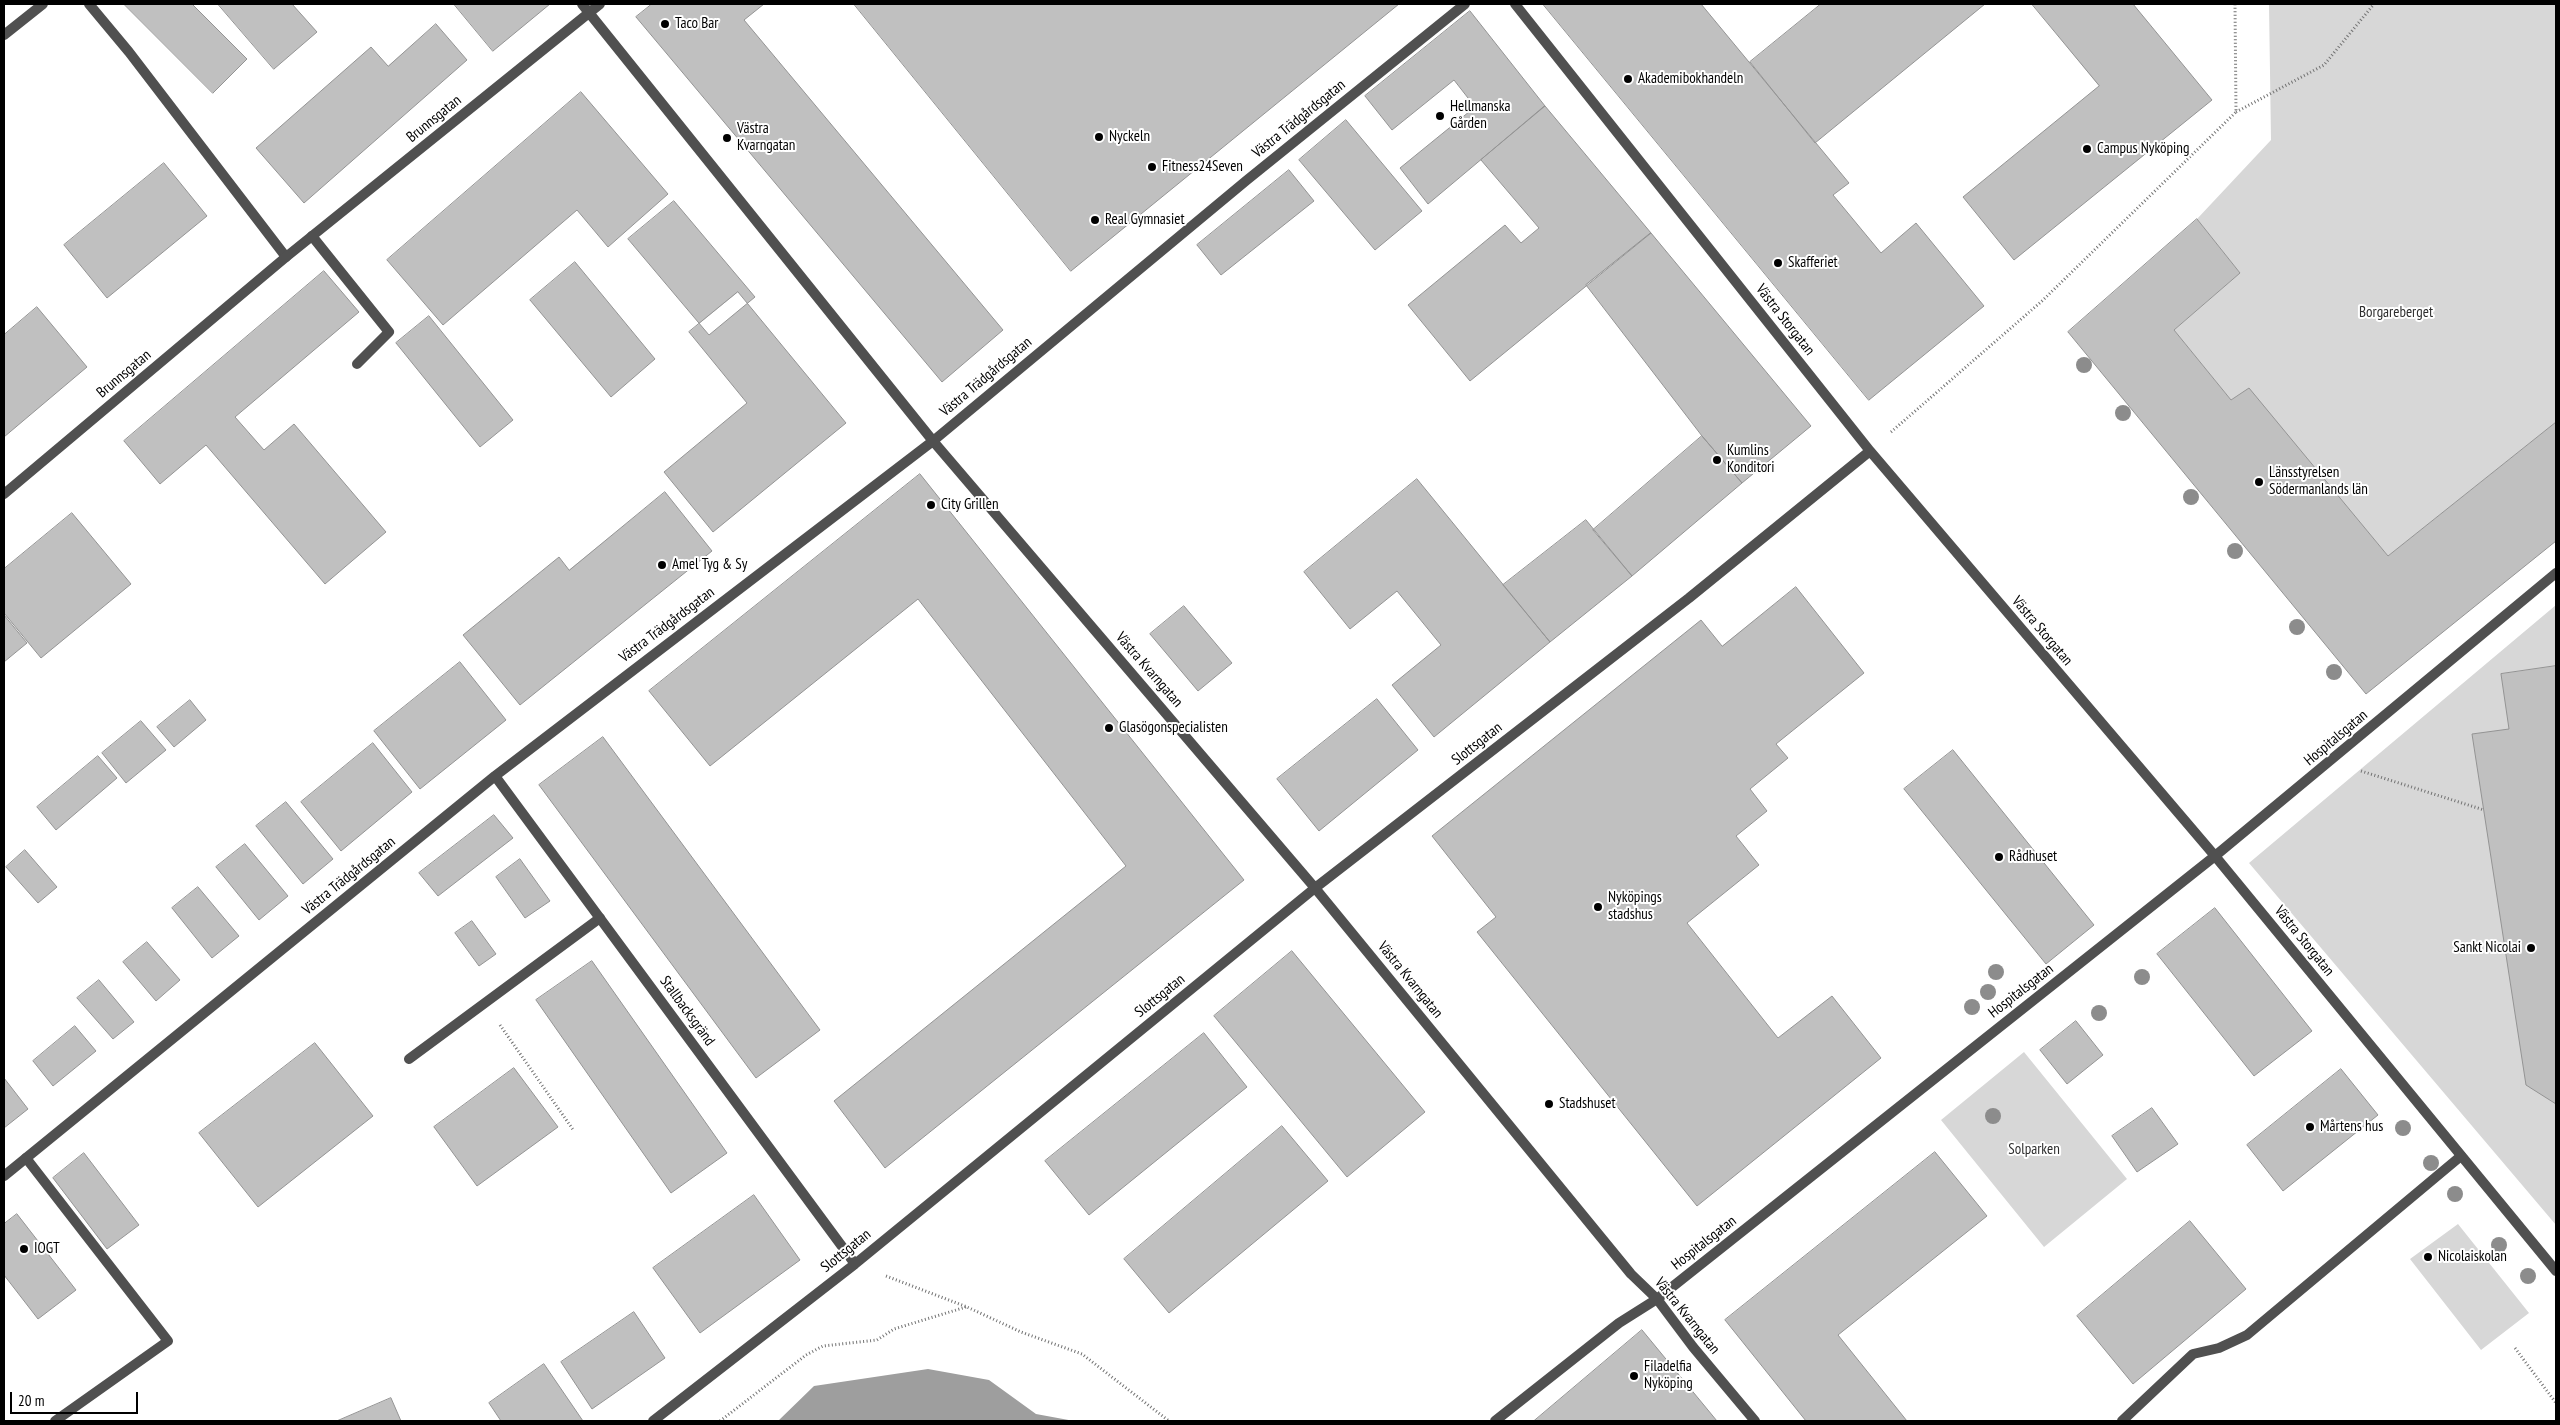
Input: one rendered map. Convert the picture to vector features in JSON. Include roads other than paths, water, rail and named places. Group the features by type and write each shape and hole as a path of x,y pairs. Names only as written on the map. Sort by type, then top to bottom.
{"street":[{"path":"4,35 44,4"},
{"path":"89,4 129,52 286,257"},
{"name":"Västra Kvarngatan","path":"582,4 933,441 1316,888 1631,1274 1657,1299 1693,1347 1755,1421"},
{"name":"Brunnsgatan","path":"4,494 286,257 600,4"},
{"name":"Västra Trädgårdsgatan","path":"4,1176 495,776 933,441 1247,180 1465,4"},
{"name":"Västra Storgatan","path":"1515,4 1870,451 2215,856 2556,1271"},
{"path":"312,236 389,332 357,364"},
{"name":"Slottsgatan","path":"653,1421 855,1264 1316,888 1689,598 1870,451"},
{"name":"Hospitalsgatan","path":"1495,1421 1620,1323 1657,1299 2215,856 2332,761 2556,573"},
{"name":"Stallbacksgränd","path":"495,776 855,1264"},
{"path":"409,1059 600,918"},
{"path":"2122,1421 2193,1354 2219,1348 2247,1335 2461,1156"},
{"path":"26,1158 168,1340 56,1421"}],"place":[{"name":"Taco Bar","path":"665,24"},
{"name":"Akademibokhandeln","path":"1628,79"},
{"name":"Hellmanska Gården","path":"1440,116"},
{"name":"Nyckeln","path":"1099,137"},
{"name":"Västra Kvarngatan","path":"727,138"},
{"name":"Campus Nyköping","path":"2087,149"},
{"name":"Fitness24Seven","path":"1152,167"},
{"name":"Real Gymnasiet","path":"1095,220"},
{"name":"Skafferiet","path":"1778,263"},
{"name":"Kumlins Konditori","path":"1717,460"},
{"name":"Länsstyrelsen Södermanlands län","path":"2259,482"},
{"name":"City Grillen","path":"931,505"},
{"name":"Amel Tyg & Sy","path":"662,565"},
{"name":"Glasögonspecialisten","path":"1109,728"},
{"name":"Rådhuset","path":"1999,857"},
{"name":"Nyköpings stadshus","path":"1598,907"},
{"name":"Sankt Nicolai","path":"2531,948"},
{"name":"Stadshuset","path":"1549,1104"},
{"name":"Mårtens hus","path":"2310,1127"},
{"name":"IOGT","path":"24,1249"},
{"name":"Nicolaiskolan","path":"2428,1257"},
{"name":"Filadelfia Nyköping","path":"1634,1376"}],"park label":[{"name":"Borgareberget","path":"2396,313"},
{"name":"Solparken","path":"2034,1150"}]}
